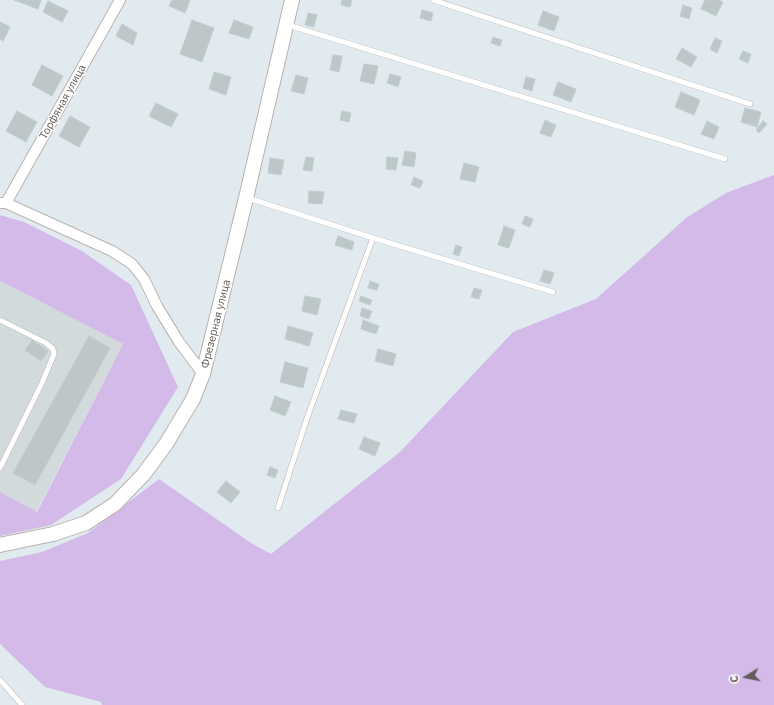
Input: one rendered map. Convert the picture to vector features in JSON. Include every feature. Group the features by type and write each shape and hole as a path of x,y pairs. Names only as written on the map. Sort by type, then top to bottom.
{"street":[{"name":"Торфяная улица","path":"3,203 120,0"},
{"name":"Фрезерная улица","path":"0,545 53,534 86,523 115,504 143,475 166,444 193,399 204,374 292,0"},
{"path":"3,203 112,251 132,264 144,279 157,306 179,342 204,374"}],"lane":[{"path":"433,0 750,104"},
{"path":"286,24 725,159"},
{"path":"246,198 553,292"},
{"path":"278,508 307,418 373,238"},
{"path":"0,320 46,343 53,349 54,354 42,383 0,468"},
{"path":"0,680 22,705"}],"shaded area":[{"path":"774,175 774,705 102,705 101,702 45,687 0,644 0,561 42,552 88,533 159,479 251,543 271,554 400,452 513,332 596,299 686,218 726,193"},
{"path":"0,215 24,222 82,251 131,285 178,387 121,479 51,525 0,536 0,492 37,512 123,344 0,281"},
{"path":"0,281 123,344 36,512 0,522"}],"building":[{"path":"14,0 41,0 38,9"},
{"path":"172,0 190,0 185,13 169,6"},
{"path":"342,0 352,0 350,7 341,5"},
{"path":"705,0 719,0 723,2 716,16 701,9"},
{"path":"48,1 68,11 62,22 43,12"},
{"path":"683,5 692,8 689,19 680,16"},
{"path":"422,10 433,13 431,21 420,18"},
{"path":"543,11 559,17 554,31 538,25"},
{"path":"308,13 317,15 314,27 305,25"},
{"path":"192,20 214,28 202,62 180,54"},
{"path":"234,20 253,27 249,39 229,33"},
{"path":"0,22 10,27 3,41 0,39"},
{"path":"122,24 137,33 133,45 116,36"},
{"path":"493,37 502,40 500,46 491,43"},
{"path":"715,38 722,41 717,53 710,49"},
{"path":"682,48 697,57 691,67 676,59"},
{"path":"743,51 751,54 748,63 739,59"},
{"path":"333,55 342,56 339,72 330,70"},
{"path":"364,64 378,66 374,84 360,81"},
{"path":"42,65 63,76 52,96 32,85"},
{"path":"214,72 231,77 226,95 209,89"},
{"path":"390,74 401,77 398,87 387,83"},
{"path":"296,75 308,78 304,94 291,91"},
{"path":"526,77 535,79 532,91 523,88"},
{"path":"558,82 576,89 571,102 553,95"},
{"path":"681,92 700,100 694,115 675,107"},
{"path":"156,103 178,114 171,127 149,116"},
{"path":"745,108 761,112 757,127 741,122"},
{"path":"17,111 37,122 26,142 6,131"},
{"path":"342,111 351,113 349,122 340,120"},
{"path":"70,116 90,127 79,147 59,136"},
{"path":"545,120 556,125 551,137 540,133"},
{"path":"707,121 719,127 714,139 701,134"},
{"path":"763,121 767,124 759,133 756,130"},
{"path":"405,151 416,153 414,167 402,165"},
{"path":"306,157 314,158 312,171 303,170"},
{"path":"387,157 398,158 396,170 386,169"},
{"path":"270,158 284,160 281,175 268,173"},
{"path":"464,163 479,167 475,182 460,179"},
{"path":"414,177 423,181 420,188 411,185"},
{"path":"309,191 324,192 322,204 308,203"},
{"path":"525,216 533,219 530,227 522,224"},
{"path":"504,226 515,230 509,248 498,245"},
{"path":"338,236 354,242 352,250 335,245"},
{"path":"456,245 462,247 459,256 453,254"},
{"path":"544,270 554,273 550,284 540,281"},
{"path":"370,281 379,284 377,290 368,288"},
{"path":"474,288 482,290 479,299 471,297"},
{"path":"305,296 321,299 317,315 302,311"},
{"path":"361,296 372,300 370,305 359,301"},
{"path":"362,308 372,311 369,319 360,316"},
{"path":"363,320 379,326 376,334 361,329"},
{"path":"288,326 313,333 309,346 285,339"},
{"path":"89,336 110,348 35,485 13,473"},
{"path":"32,340 48,351 41,361 25,350"},
{"path":"378,349 396,354 393,366 375,361"},
{"path":"285,362 308,368 303,388 280,382"},
{"path":"275,396 291,402 285,416 270,410"},
{"path":"341,410 357,414 354,423 338,419"},
{"path":"364,437 380,443 375,456 359,449"},
{"path":"270,467 278,470 275,478 267,475"},
{"path":"226,481 240,492 231,503 217,492"}]}
